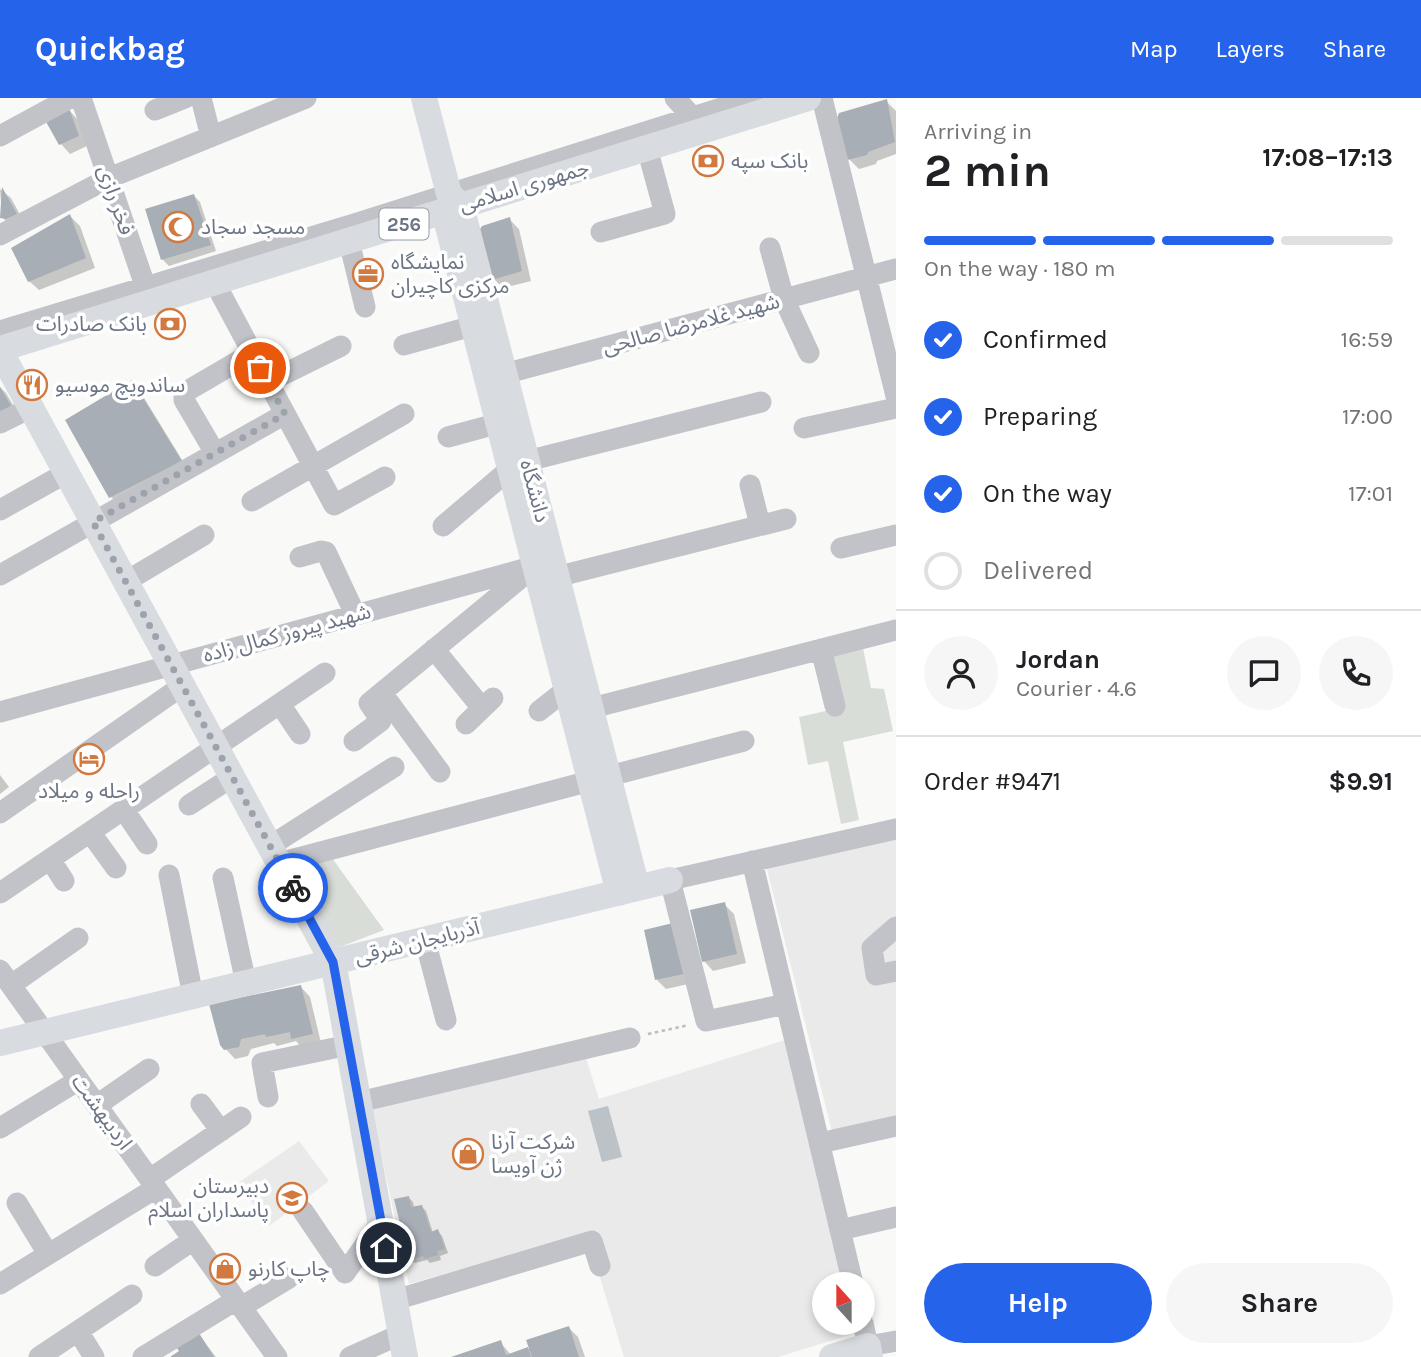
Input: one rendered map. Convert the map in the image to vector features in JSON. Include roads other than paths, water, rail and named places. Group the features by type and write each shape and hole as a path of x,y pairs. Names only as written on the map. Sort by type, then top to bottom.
{"main road":[{"name":"دانشگاه","path":"424,98 628,890"},
{"name":"جمهوری اسلامی","path":"0,350 148,294 215,282 349,241 451,204 647,148 698,123 808,98"},
{"path":"0,350 333,962 403,1346"},
{"name":"آذربایجان شرقی","path":"0,1043 670,880"},
{"path":"832,1357 873,1346"}],"street":[{"path":"0,136 70,98"},
{"name":"فخر رازی","path":"81,98 148,294"},
{"path":"155,110 185,98"},
{"path":"201,98 211,137"},
{"path":"0,235 109,178 306,98"},
{"path":"675,98 698,123"},
{"path":"0,331 148,294 451,204 698,123 752,98"},
{"path":"822,98 892,365 896,396"},
{"path":"601,232 665,214 647,148"},
{"path":"349,241 365,307"},
{"path":"770,248 784,299 809,353"},
{"name":"شهید غلامرضا صالحی","path":"496,376 896,269"},
{"path":"215,282 334,505 385,477"},
{"path":"404,345 482,324"},
{"path":"268,382 341,346"},
{"path":"215,453 184,400 184,395 252,354"},
{"path":"443,526 518,465 761,402"},
{"path":"0,423 30,408"},
{"path":"804,428 896,408"},
{"path":"0,575 285,414"},
{"path":"251,501 404,414"},
{"path":"448,437 507,421"},
{"path":"0,510 65,472"},
{"path":"750,485 760,525"},
{"name":"شهید پیروز کمال زاده","path":"0,712 177,675 355,614 786,519"},
{"path":"125,582 204,535"},
{"path":"841,548 896,535"},
{"path":"300,557 324,550 326,552 355,614"},
{"path":"354,741 381,721 369,703 434,649 546,571"},
{"path":"539,711 578,696 821,649 896,630"},
{"path":"434,649 487,703 466,724"},
{"path":"821,649 835,706"},
{"path":"0,893 325,673"},
{"path":"0,813 177,675"},
{"path":"382,693 440,772"},
{"path":"281,704 300,734"},
{"path":"274,854 599,779 744,741"},
{"path":"274,854 394,767"},
{"path":"189,806 232,777"},
{"path":"124,810 147,844"},
{"path":"786,1004 706,1021 670,880 896,829"},
{"path":"90,832 116,868"},
{"path":"50,859 64,881"},
{"path":"752,861 850,1272"},
{"path":"169,876 193,996"},
{"path":"223,878 246,983"},
{"path":"896,926 872,948 876,975 896,971"},
{"path":"5,978 78,938"},
{"path":"425,940 446,1020"},
{"name":"اردیبهشت","path":"5,978 238,1303 266,1353"},
{"path":"359,1102 630,1038"},
{"path":"268,1097 262,1063 349,1045"},
{"path":"97,1105 149,1069"},
{"path":"0,1128 79,1080"},
{"path":"201,1104 221,1130"},
{"path":"0,1284 153,1184 221,1130 242,1117"},
{"path":"820,1143 896,1126"},
{"path":"17,1203 48,1254"},
{"path":"303,1211 345,1272 381,1223"},
{"path":"840,1230 896,1217"},
{"path":"155,1266 193,1240"},
{"path":"395,1300 592,1241 600,1266"},
{"path":"143,1357 238,1303 289,1278"},
{"path":"38,1357 132,1295"},
{"path":"78,1331 94,1357"},
{"path":"873,1346 896,1341"},
{"path":"350,1357 403,1346"},
{"path":"873,1346 896,1354"}],"place":[{"name":"بانک سپه","path":"708,161"},
{"name":"مسجد سجاد","path":"178,227"},
{"name":"نمایشگاه مرکزی کاچیران","path":"368,274"},
{"name":"بانک صادرات","path":"170,324"},
{"name":"ساندویچ موسیو","path":"32,385"},
{"name":"راحله و میلاد","path":"89,759"},
{"name":"شرکت آرنا ژن آویسا","path":"468,1154"},
{"name":"دبیرستان پاسداران اسلام","path":"292,1198"},
{"name":"چاپ کارنو","path":"225,1269"}]}
